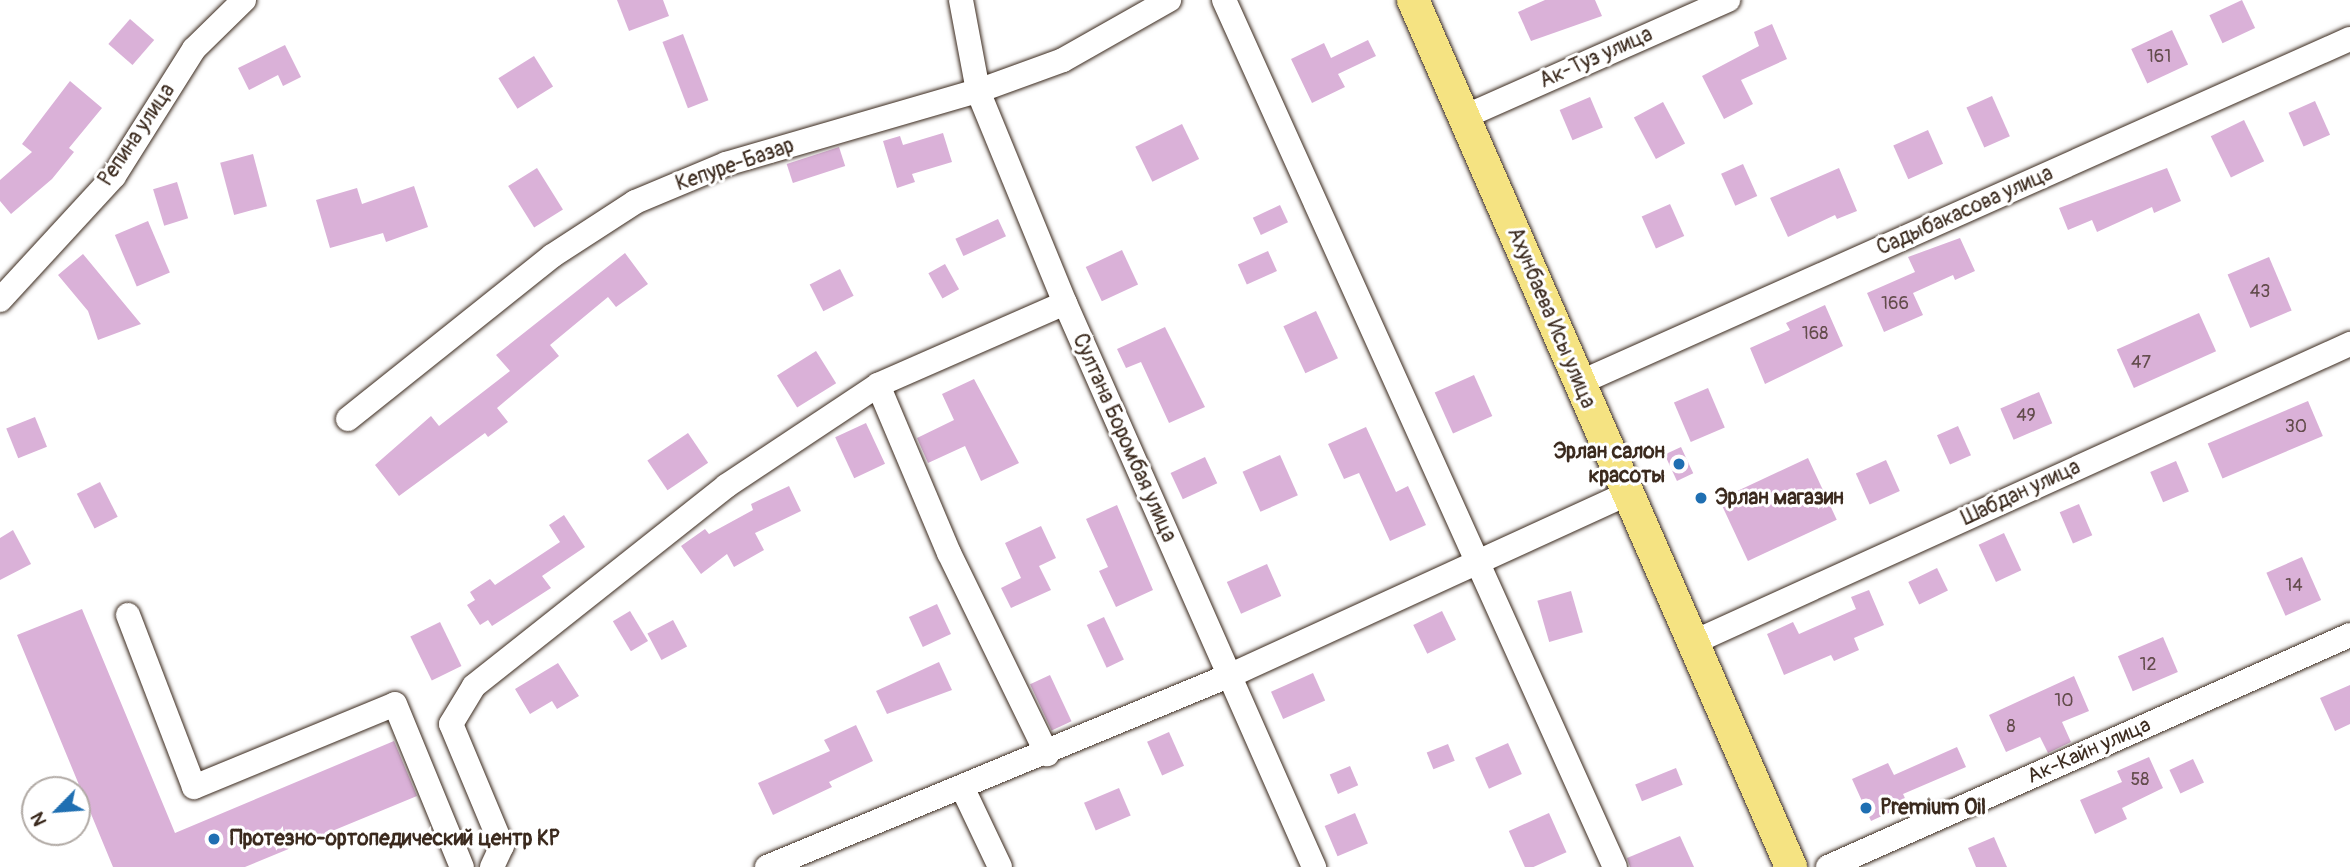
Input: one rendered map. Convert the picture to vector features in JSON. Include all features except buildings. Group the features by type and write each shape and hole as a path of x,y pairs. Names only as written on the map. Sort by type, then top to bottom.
{"main road":[{"name":"Ахунбаева Исы улица","path":"1413,0 1791,867"}],"street":[{"name":"Репина улица","path":"0,300 114,176 194,49 244,0"},
{"name":"Султана Боромбая улица","path":"961,0 978,91 1065,303 1314,867"},
{"name":"Кепуре-Базар","path":"348,419 552,256 635,202 726,164 978,91 1062,60 1169,0"},
{"path":"1224,0 1615,867"},
{"name":"Ак-Туз улица","path":"1464,117 1728,0"},
{"name":"Садыбакасова улица","path":"1579,383 2350,39"},
{"path":"492,867 502,846 450,724 474,686 726,486 877,385 1065,303"},
{"name":"Шабдан улица","path":"1692,643 2350,344"},
{"path":"877,385 949,553 1047,754"},
{"path":"767,867 963,789 1230,676 1628,493"},
{"path":"128,615 194,788 395,704 462,867"},
{"name":"Ак-Кайн улица","path":"1828,867 2350,635"},
{"path":"963,789 1000,867"}],"place":[{"name":"Эрлан салон красоты","path":"1679,464"},
{"name":"Эрлан магазин","path":"1701,498"},
{"name":"Premium Oil","path":"1866,808"},
{"name":"Протезно-ортопедический центр КР","path":"214,839"}]}
